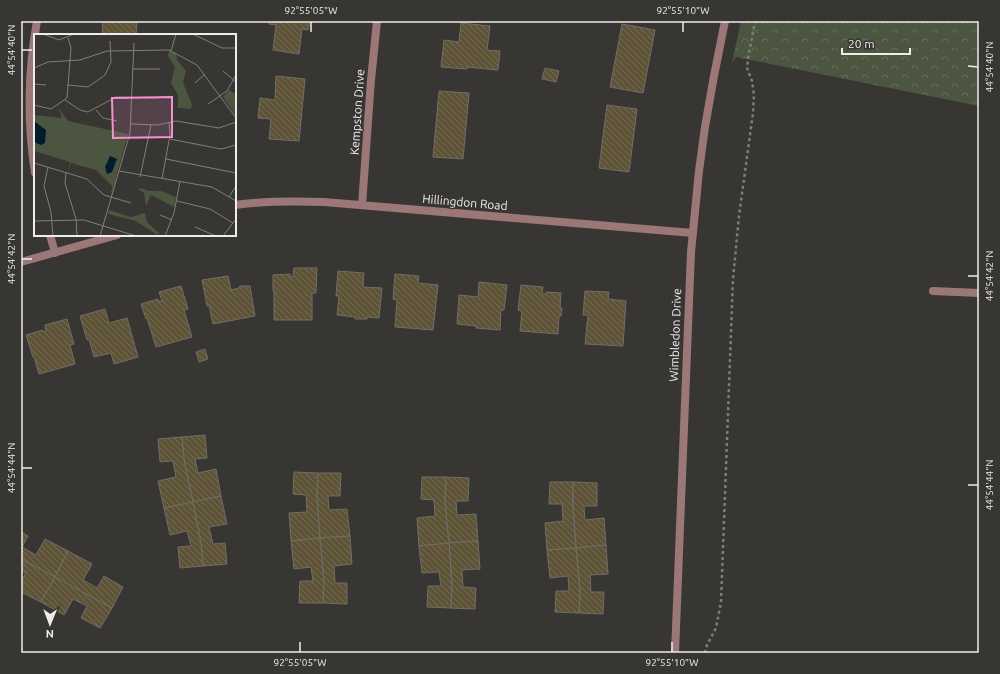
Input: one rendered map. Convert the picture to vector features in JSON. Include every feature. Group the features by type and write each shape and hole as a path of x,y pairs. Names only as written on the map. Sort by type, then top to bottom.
{"street":[{"path":"35,34 37,21"},
{"name":"Kempston Drive","path":"362,205 377,21"},
{"name":"Wimbledon Drive","path":"675,653 688,303 693,233 705,127 725,21"},
{"path":"34,43 31,65 30,100 31,144 34,166"},
{"name":"Hillingdon Road","path":"236,205 292,201 314,202 693,233"},
{"path":"50,236 55,253"},
{"path":"21,262 114,236"},
{"path":"934,291 979,293"}],"path":[{"path":"705,653 706,645 716,628 721,602 733,279 739,216 754,101 752,82 747,68 755,21"}],"green space":[{"path":"741,21 979,21 979,106 736,57 731,67"}],"building":[{"path":"103,21 137,23 136,34 102,34"},
{"path":"270,21 310,21 308,30 302,29 299,54 273,50 276,25 269,24"},
{"path":"461,23 490,26 487,50 500,51 498,70 467,67 467,69 441,67 444,40 459,42"},
{"path":"622,24 655,30 643,93 610,87"},
{"path":"545,68 559,71 556,82 542,79"},
{"path":"276,76 305,79 299,141 269,139 271,119 258,118 260,98 275,100"},
{"path":"439,91 469,93 463,159 433,157"},
{"path":"607,105 637,109 629,172 599,168"},
{"path":"294,268 317,268 316,293 312,293 312,320 274,320 273,275 290,274 290,277 293,277"},
{"path":"338,271 364,273 363,287 382,288 379,318 367,317 367,319 355,319 355,317 337,315 339,296 336,296"},
{"path":"395,274 419,276 418,283 438,285 433,330 395,327 397,300 393,299"},
{"path":"228,276 231,290 239,288 240,286 250,286 255,316 213,324 209,305 207,306 202,280"},
{"path":"479,282 507,285 504,310 501,310 500,330 476,328 476,326 457,324 459,295 478,297"},
{"path":"521,285 543,287 542,294 546,294 546,292 561,293 560,308 562,308 561,316 559,316 558,334 520,331 522,311 518,310"},
{"path":"181,286 188,309 184,310 192,337 156,347 141,304 158,299 159,302 162,301 159,292"},
{"path":"585,291 609,292 608,299 626,301 623,346 585,344 588,315 583,315"},
{"path":"105,309 109,323 127,318 138,357 114,364 111,353 94,357 80,316"},
{"path":"67,319 74,344 70,345 75,364 39,374 26,335 43,330 43,332 46,331 45,325"},
{"path":"205,349 208,359 199,362 196,352"},
{"path":"205,435 207,458 195,459 198,473 216,469 221,496 193,502 184,460 182,437"},
{"path":"182,437 184,460 193,502 164,508 158,481 176,477 173,461 160,462 158,439"},
{"path":"294,472 318,473 317,496 320,538 291,541 289,513 307,512 306,495 293,494"},
{"path":"318,473 341,473 340,496 328,496 329,510 347,509 350,536 320,538 317,496"},
{"path":"422,477 446,477 445,500 449,543 419,546 417,518 435,516 434,500 421,499"},
{"path":"446,477 469,478 468,501 456,501 457,515 476,514 478,541 449,543 445,500"},
{"path":"550,482 573,482 576,548 547,550 545,523 563,521 562,504 549,504"},
{"path":"573,482 597,483 597,506 584,506 585,520 604,518 606,545 576,548"},
{"path":"221,496 227,524 209,527 213,544 225,543 227,564 203,566 201,544 193,502"},
{"path":"193,502 201,544 203,566 180,568 178,547 191,546 187,531 170,535 164,508"},
{"path":"21,532 28,536 22,547 36,555 45,539 68,551 55,577 21,559"},
{"path":"350,536 352,564 334,566 335,583 347,583 347,604 323,603 324,581 320,538"},
{"path":"320,538 324,581 323,603 299,603 300,581 313,581 311,567 294,569 291,541"},
{"path":"478,541 480,569 462,570 463,587 476,588 475,609 451,608 452,586 449,543"},
{"path":"449,543 452,586 451,608 427,607 428,586 441,586 439,572 422,573 419,546"},
{"path":"606,545 608,574 590,575 591,592 604,592 603,614 579,613 580,590 576,548"},
{"path":"576,548 580,590 579,613 555,612 556,591 569,591 568,576 550,578 547,550"},
{"path":"68,551 92,564 83,580 97,588 104,576 123,587 112,608 55,577"},
{"path":"21,559 55,577 41,602 21,592 21,582 26,573 21,571"},
{"path":"55,577 112,608 100,628 81,618 87,606 73,599 64,615 41,602"}]}
